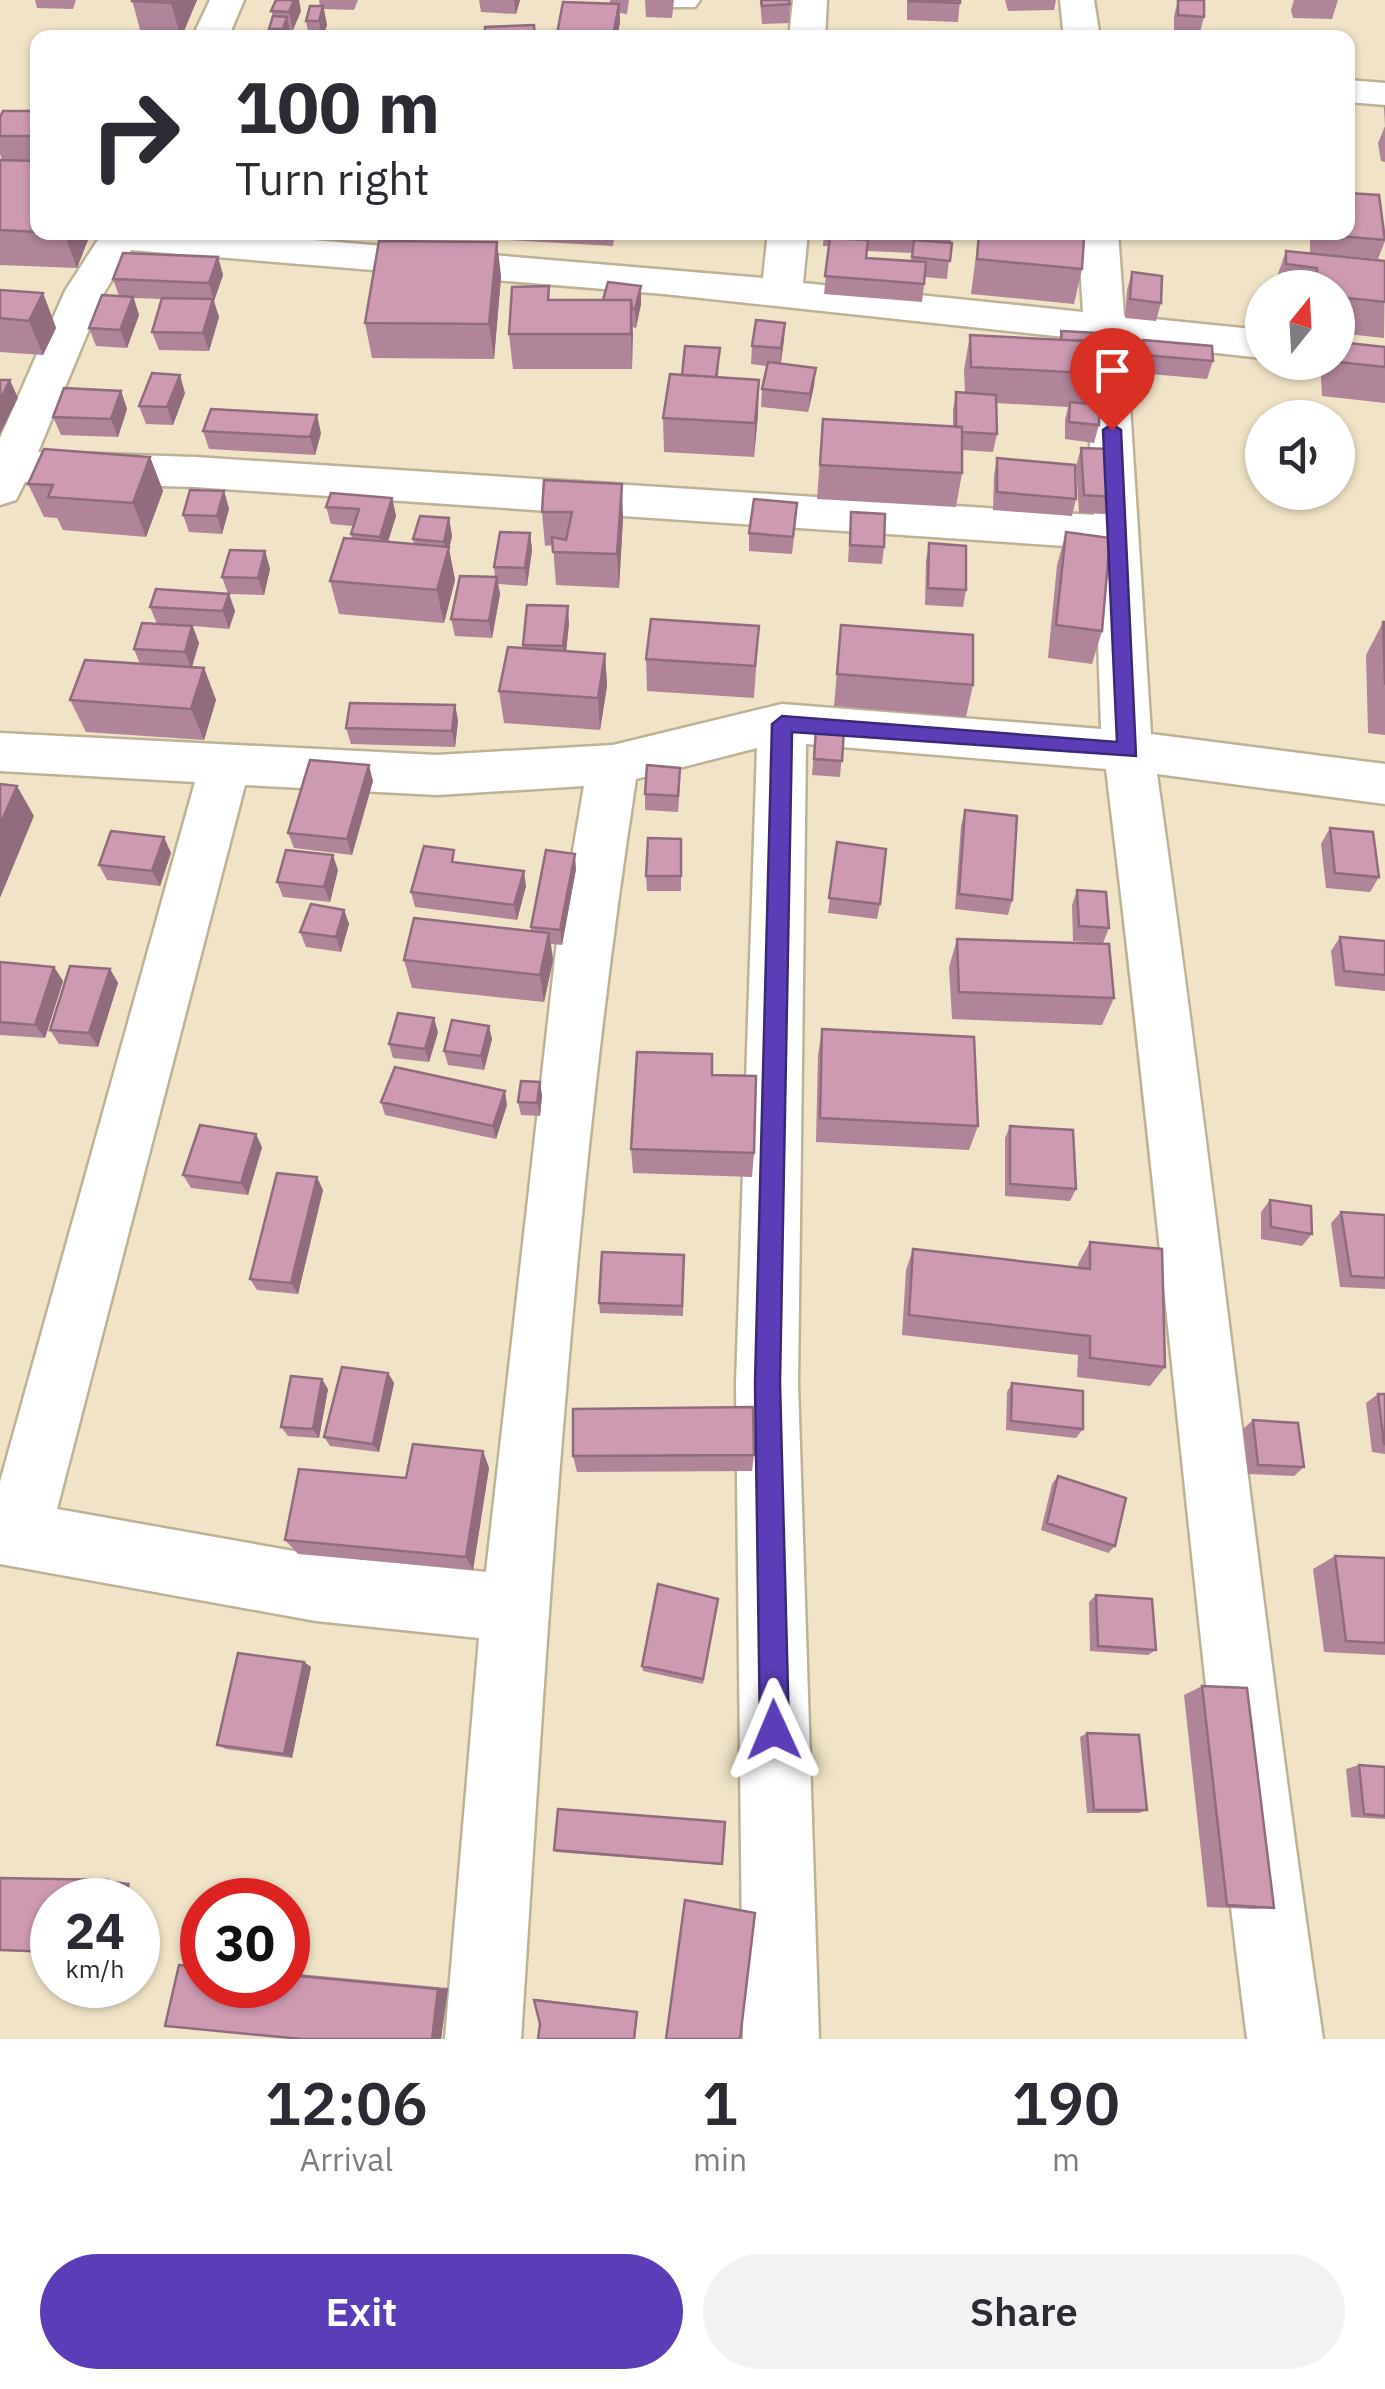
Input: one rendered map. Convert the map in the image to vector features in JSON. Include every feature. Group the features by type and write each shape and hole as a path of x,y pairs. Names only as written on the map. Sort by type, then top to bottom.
{"street":[{"path":"214,30 227,0"},
{"path":"807,30 810,0"},
{"path":"1077,0 1081,30"},
{"path":"1355,92 1385,94"},
{"path":"119,240 85,291 4,474 215,474 1118,533"},
{"path":"178,240 782,294 1245,342"},
{"path":"782,294 787,240"},
{"path":"1099,240 1118,533 1122,701 1168,1046 1238,1693 1286,2039"},
{"path":"781,2039 768,1383 782,724"},
{"path":"0,752 437,775 613,764 782,724 1128,750 1385,784"},
{"path":"225,764 9,1533 316,1588 515,1608"},
{"path":"483,2039 515,1608 583,950 613,764"}],"building":[{"path":"132,0 172,0 171,3"},
{"path":"276,0 294,0 289,12 271,11"},
{"path":"761,0 789,0 790,4 762,6"},
{"path":"960,0 960,3 909,1"},
{"path":"1178,0 1204,0 1204,17 1178,15"},
{"path":"563,2 619,4 614,30 558,30"},
{"path":"310,6 323,6 319,21 306,21"},
{"path":"273,16 287,17 283,29 269,29"},
{"path":"534,25 534,30 485,30"},
{"path":"3,111 30,111 30,136 0,136"},
{"path":"0,160 30,161 30,232 0,230"},
{"path":"1355,193 1379,195 1385,240 1355,237"},
{"path":"830,240 868,240 866,258 926,262 924,284 825,276"},
{"path":"914,240 952,243 950,261 912,257"},
{"path":"978,240 1084,240 1082,269 977,259"},
{"path":"379,241 497,242 489,324 365,323"},
{"path":"1286,251 1385,261 1385,302 1355,299 1355,270 1317,270 1286,264"},
{"path":"123,253 218,257 209,283 113,279"},
{"path":"1132,272 1162,276 1161,303 1130,299"},
{"path":"608,282 641,286 635,309 631,300 603,300"},
{"path":"549,286 548,300 631,300 631,334 509,334 512,287"},
{"path":"0,290 43,293 29,321 0,318"},
{"path":"102,295 133,297 120,330 89,328"},
{"path":"162,298 213,299 203,333 152,332"},
{"path":"756,320 785,323 781,348 752,346"},
{"path":"1061,331 1098,333 1099,341 1062,340"},
{"path":"970,335 1102,342 1104,374 971,367"},
{"path":"1143,340 1212,346 1213,361 1144,355"},
{"path":"1355,344 1385,347 1385,367 1355,364"},
{"path":"685,346 720,348 716,377 682,375"},
{"path":"768,362 816,368 810,394 762,389"},
{"path":"152,373 180,375 167,407 139,406"},
{"path":"670,374 759,380 755,423 663,418"},
{"path":"0,380 10,380 0,400"},
{"path":"64,388 121,391 111,419 53,417"},
{"path":"956,392 996,395 997,434 962,432 962,427 956,427"},
{"path":"1070,402 1099,405 1099,425 1069,422"},
{"path":"211,409 317,415 310,437 203,431"},
{"path":"823,419 962,427 962,473 820,465"},
{"path":"1081,448 1108,449 1112,497 1084,495"},
{"path":"44,449 150,457 133,503 48,497 53,485 28,484"},
{"path":"997,458 1075,465 1076,499 997,492"},
{"path":"544,480 622,484 617,554 553,552 552,537 566,540 572,512 542,512"},
{"path":"190,490 224,491 217,516 183,515"},
{"path":"331,493 392,498 380,537 351,534 359,509 326,507"},
{"path":"754,499 797,503 793,537 749,533"},
{"path":"851,512 885,514 884,547 850,545"},
{"path":"420,516 449,518 444,542 413,539"},
{"path":"500,532 530,533 525,568 494,567"},
{"path":"1066,532 1110,538 1102,631 1056,625"},
{"path":"344,538 449,547 437,590 330,581"},
{"path":"929,543 966,546 966,590 928,588"},
{"path":"230,550 265,551 258,578 222,577"},
{"path":"460,576 497,577 489,621 451,619"},
{"path":"156,589 229,594 223,611 150,607"},
{"path":"527,605 568,606 563,646 523,645"},
{"path":"651,619 759,626 755,666 646,659"},
{"path":"1383,622 1385,622 1385,685"},
{"path":"142,623 192,626 185,652 134,649"},
{"path":"841,625 973,635 973,685 837,674"},
{"path":"508,647 605,654 598,698 499,691"},
{"path":"85,660 204,668 191,709 70,700"},
{"path":"350,703 455,705 452,731 346,728"},
{"path":"816,728 844,730 842,761 814,759"},
{"path":"310,760 369,765 347,839 288,833"},
{"path":"647,765 680,768 678,796 645,794"},
{"path":"0,784 17,786 0,825"},
{"path":"965,810 1017,816 1012,900 959,894"},
{"path":"1330,828 1373,832 1379,877 1335,873"},
{"path":"111,831 164,837 152,871 99,865"},
{"path":"648,838 681,839 681,876 646,876"},
{"path":"837,842 886,849 880,904 829,898"},
{"path":"424,846 454,850 452,862 524,871 514,905 411,892"},
{"path":"286,850 333,855 324,887 277,882"},
{"path":"546,850 575,854 560,930 531,927"},
{"path":"1077,890 1106,892 1109,928 1079,926"},
{"path":"311,904 344,910 336,937 300,932"},
{"path":"414,918 549,933 540,975 404,960"},
{"path":"1340,937 1385,941 1385,975 1344,971"},
{"path":"957,939 1109,944 1114,998 959,992"},
{"path":"0,962 54,967 35,1025 0,1022"},
{"path":"70,966 110,969 89,1033 50,1030"},
{"path":"398,1013 434,1018 425,1049 389,1044"},
{"path":"452,1020 489,1026 481,1056 444,1051"},
{"path":"822,1029 974,1037 978,1126 820,1118"},
{"path":"637,1052 712,1054 712,1075 756,1076 754,1153 631,1149"},
{"path":"395,1067 505,1091 493,1126 381,1102"},
{"path":"521,1081 540,1082 537,1103 518,1102"},
{"path":"200,1125 256,1134 241,1183 183,1175"},
{"path":"1010,1126 1073,1130 1076,1189 1010,1184"},
{"path":"277,1173 317,1177 291,1283 250,1279"},
{"path":"1270,1200 1311,1206 1312,1234 1271,1227"},
{"path":"1341,1212 1385,1215 1385,1278 1351,1276"},
{"path":"1090,1242 1162,1249 1165,1367 1090,1358 1090,1336 909,1315 913,1249 1090,1269"},
{"path":"602,1252 684,1255 682,1306 599,1303"},
{"path":"342,1367 388,1373 373,1444 324,1437"},
{"path":"291,1376 322,1379 313,1429 281,1427"},
{"path":"1012,1383 1083,1391 1083,1429 1011,1421"},
{"path":"1378,1394 1385,1394 1385,1444 1384,1444"},
{"path":"753,1407 754,1455 573,1456 573,1409"},
{"path":"1253,1420 1298,1423 1304,1467 1258,1465"},
{"path":"413,1444 483,1451 466,1557 285,1540 299,1469 406,1478"},
{"path":"1058,1476 1126,1498 1115,1546 1047,1523"},
{"path":"1335,1556 1385,1558 1385,1643 1346,1641"},
{"path":"658,1584 718,1599 703,1679 642,1666"},
{"path":"1096,1595 1152,1599 1156,1650 1098,1646"},
{"path":"238,1653 304,1662 284,1754 217,1745"},
{"path":"1202,1686 1247,1688 1274,1908 1227,1905"},
{"path":"1087,1733 1139,1735 1147,1810 1094,1810"},
{"path":"1359,1765 1385,1767 1385,1816 1364,1814"},
{"path":"558,1809 725,1822 722,1864 554,1850"},
{"path":"0,1878 30,1879 30,1951 0,1950"},
{"path":"685,1900 755,1913 740,2039 666,2039"},
{"path":"179,1965 180,2008 310,2008 310,1977 438,1989 432,2039 302,2039 165,2026"},
{"path":"534,2000 637,2012 634,2039 538,2039 540,2024"}],"route":[{"path":"774,1730 768,1383 782,724 1128,750 1122,701 1112,430"}]}
